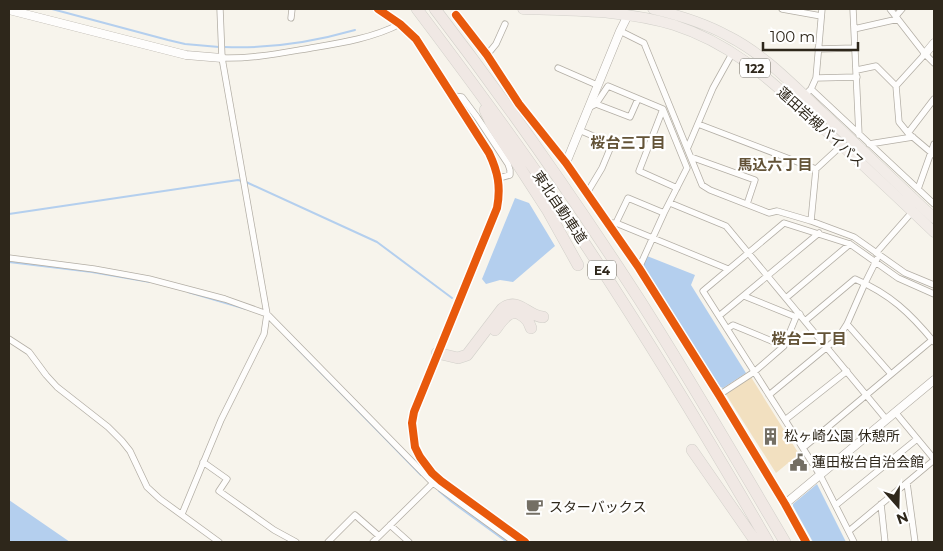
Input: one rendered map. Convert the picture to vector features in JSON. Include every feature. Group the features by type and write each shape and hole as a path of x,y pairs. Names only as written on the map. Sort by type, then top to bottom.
{"highway":[{"name":"東北自動車道","path":"417,9 552,195 630,313 768,542"},
{"name":"東北自動車道","path":"435,9 534,143 634,292 785,542"},
{"name":"蓮田岩槻バイパス","path":"524,9 628,12 674,25 708,39 732,52 752,65 796,104 934,232"},
{"name":"蓮田岩槻バイパス","path":"653,9 679,12 752,50 808,92 934,218"},
{"path":"469,79 491,122 548,211 578,265"},
{"path":"438,353 458,358 467,355 502,308 510,304 519,305 536,317 544,317"},
{"path":"438,353 450,363 467,364 479,352 505,318 513,313 526,318 531,328"},
{"path":"692,450 756,542"}],"street":[{"path":"182,514 221,420 264,334 267,314 222,58 220,9"},
{"path":"291,18 292,9"},
{"path":"378,9 400,24 416,39 489,153 499,178 497,208 414,412 412,423 415,446 420,457 441,481 525,542"},
{"path":"786,9 821,16"},
{"path":"796,104 808,92 816,78 822,9"},
{"path":"854,9 859,135"},
{"path":"890,9 924,54 934,63"},
{"path":"854,29 897,18 902,9"},
{"path":"9,10 186,55 222,58 257,57 332,44 384,32 400,24"},
{"path":"566,163 628,12"},
{"path":"456,15 487,55 518,105 612,223 638,268 719,395 806,542"},
{"path":"487,55 496,44 504,24"},
{"path":"620,31 644,43 702,185 710,190 768,212 777,211 854,237 905,273 934,285"},
{"path":"896,86 934,43"},
{"path":"818,49 855,48"},
{"path":"689,152 713,88 732,52"},
{"path":"816,78 857,74 876,66 896,86 899,122 933,154"},
{"path":"558,68 597,85"},
{"path":"588,108 596,104 608,86 663,109 687,168 638,268"},
{"path":"808,92 870,144 934,204"},
{"path":"454,96 462,97 508,164 510,175 499,178"},
{"path":"596,104 630,117 638,99"},
{"path":"870,144 911,135 934,99"},
{"path":"663,109 638,171 677,188"},
{"path":"698,124 816,169"},
{"path":"579,130 612,144 602,168 587,193"},
{"path":"918,189 933,154 934,144"},
{"path":"811,221 816,169 842,145"},
{"path":"682,155 689,152 755,180 747,204"},
{"path":"612,223 628,198 664,213"},
{"path":"670,202 726,226 886,419"},
{"path":"769,395 838,338 848,324 865,283 876,263 878,254 912,211"},
{"path":"612,223 728,270"},
{"path":"854,542 820,475 703,291 784,223 850,244 898,278 934,294"},
{"path":"719,316 818,233"},
{"path":"786,298 850,244"},
{"path":"9,258 94,269 149,279 225,299 267,314 433,483 514,542"},
{"path":"803,448 933,341 913,317 892,299 855,279 805,321"},
{"path":"744,296 798,315"},
{"path":"719,395 754,372 784,346 798,315"},
{"path":"848,324 891,374"},
{"path":"727,329 733,325 784,346"},
{"path":"9,339 29,352 57,387 108,427 130,451 147,487 160,499 219,542"},
{"path":"786,420 847,371"},
{"path":"785,504 934,380"},
{"path":"849,531 934,460 895,412"},
{"path":"836,506 917,439"},
{"path":"203,462 227,479 219,491 274,530 296,542"},
{"path":"374,542 433,483"},
{"path":"907,483 915,542"},
{"path":"881,504 885,542"},
{"path":"328,542 354,515 380,536"},
{"path":"390,524 409,542"}],"shaded area":[{"path":"751,377 799,454 776,473 725,393"}],"water":[{"path":"515,198 529,203 555,246 513,282 500,280 486,284 482,279"},
{"path":"647,256 695,275 691,285 746,373 723,388 720,387 643,266"},
{"path":"817,484 846,542 813,542 793,506"},
{"path":"9,500 70,542 9,542"}],"waterway":[{"path":"52,9 185,44 219,47"},
{"path":"224,47 290,44 355,30"},
{"path":"9,214 238,180 242,181"},
{"path":"246,182 377,242 452,298"},
{"path":"9,262 92,272 150,282"},
{"path":"188,292 246,309"},
{"path":"288,339 421,475"},
{"path":"439,491 507,542"}],"cycle path":[{"path":"378,9 400,24 416,39 489,153 497,173 499,186 497,208 414,412 412,423 415,447 432,473 441,481 525,542"},
{"path":"456,15 487,55 519,104 566,163 639,268 719,395 806,542"}],"place":[{"name":"松ヶ崎公園 休憩所","path":"770,436"},
{"name":"蓮田桜台自治会館","path":"798,462"},
{"name":"スターバックス","path":"535,507"}],"district":[{"name":"桜台三丁目","path":"628,142"},
{"name":"馬込六丁目","path":"775,164"},
{"name":"桜台二丁目","path":"809,338"}]}
